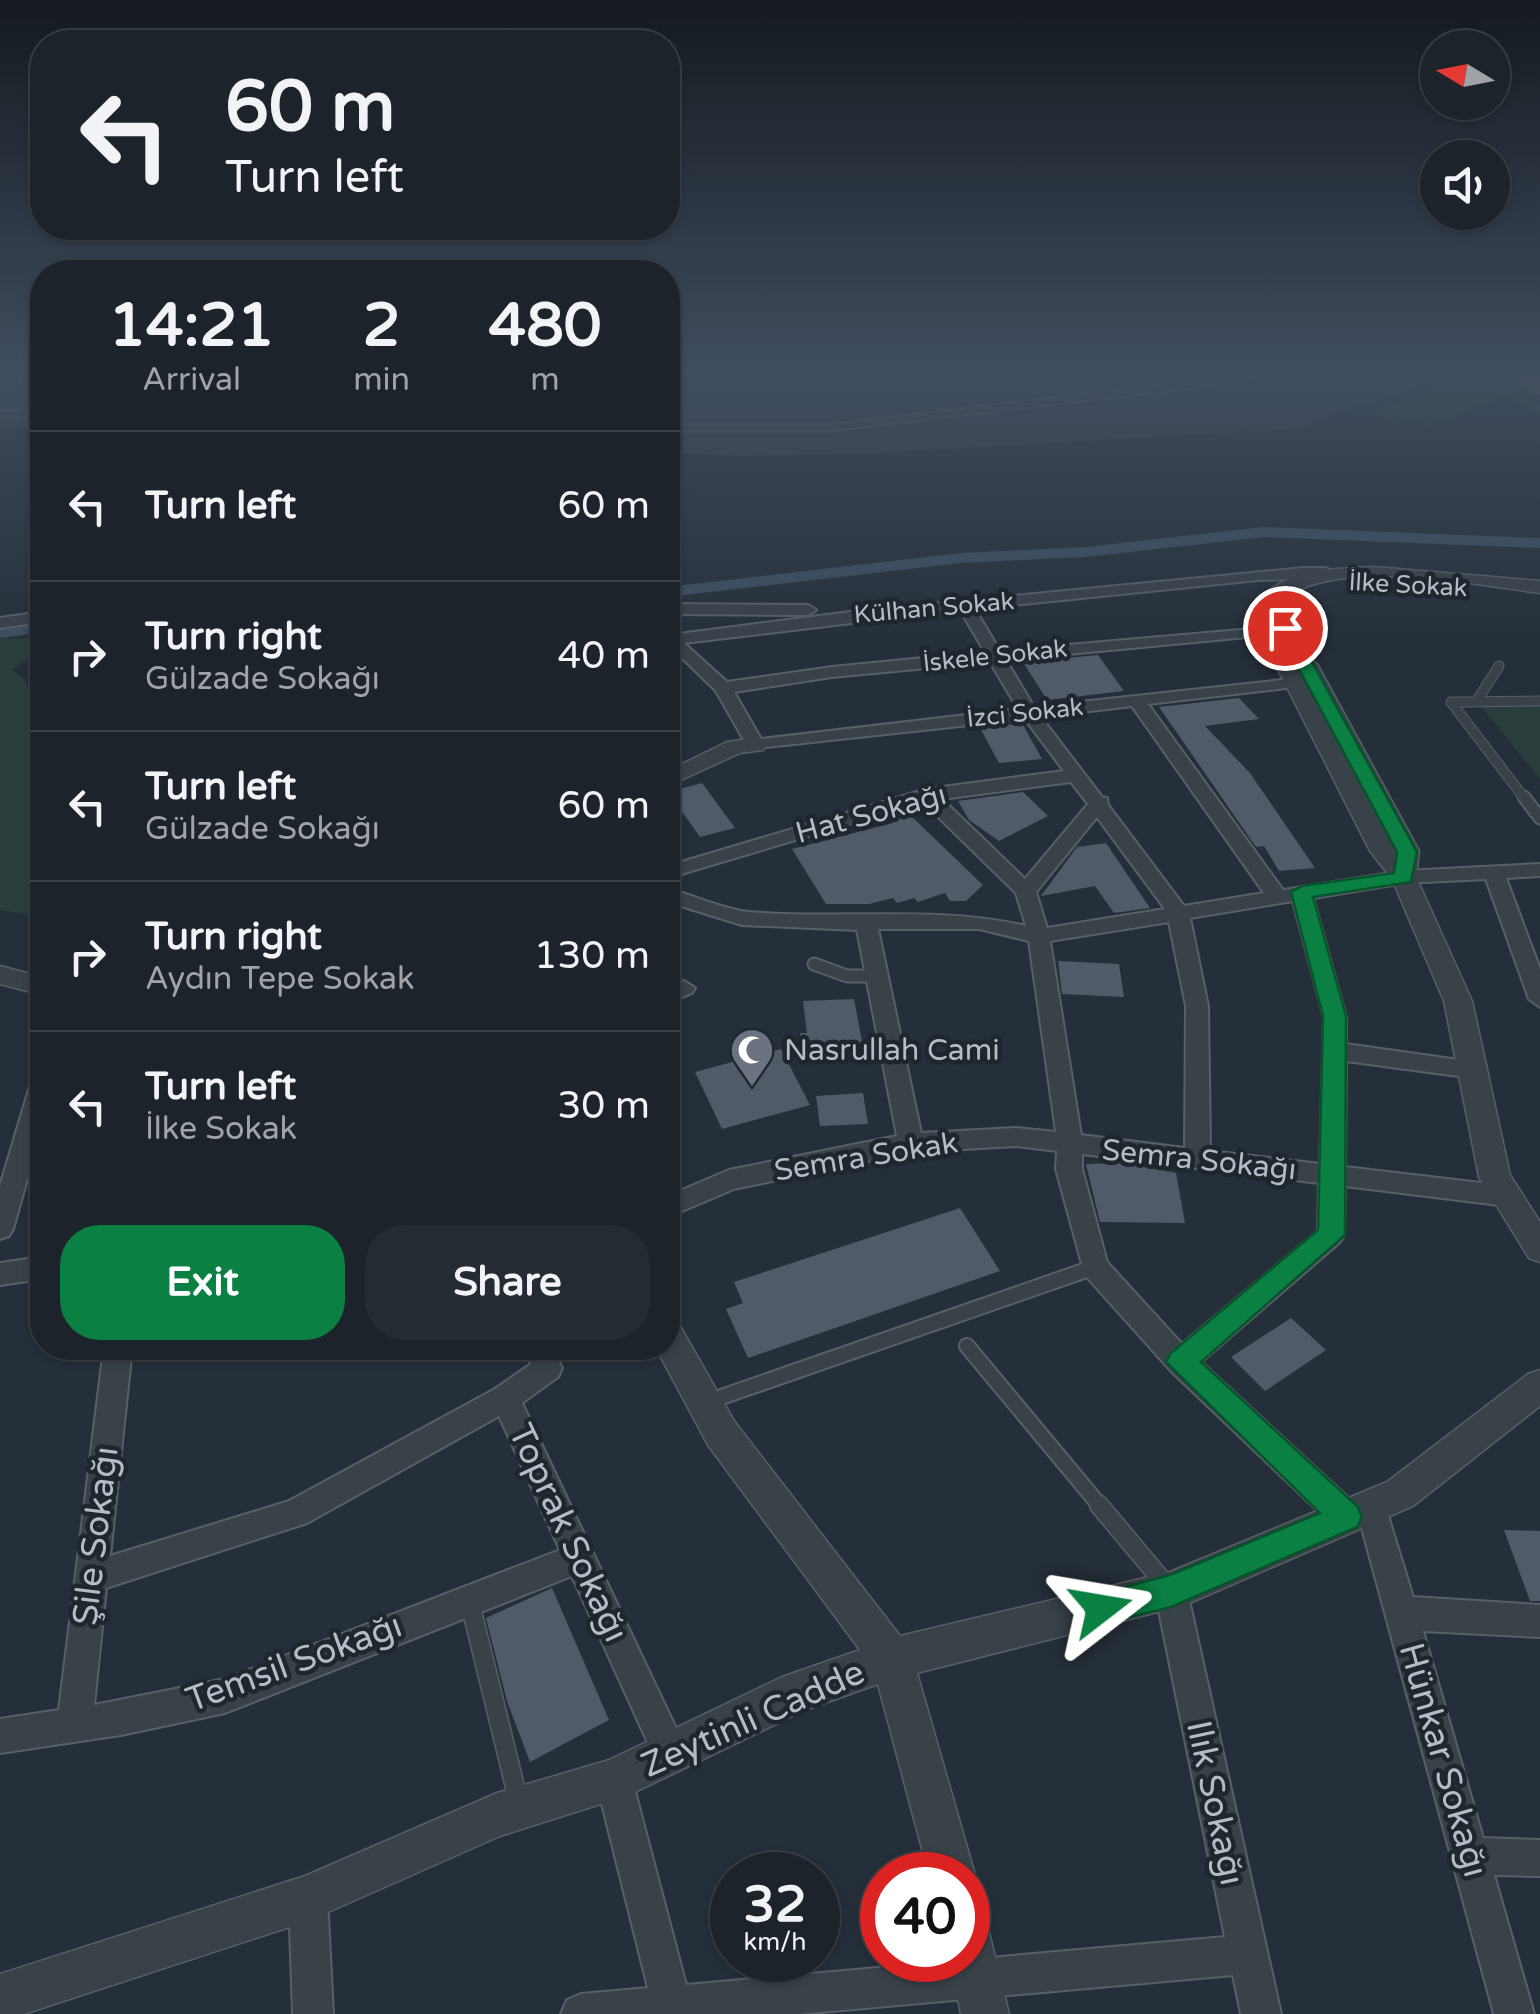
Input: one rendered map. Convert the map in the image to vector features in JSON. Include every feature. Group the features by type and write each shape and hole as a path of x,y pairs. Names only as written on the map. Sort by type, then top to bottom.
{"street":[{"name":"Külhan Sokak","path":"680,638 867,614 1158,588 1279,571 1326,573"},
{"name":"İlke Sokak","path":"1540,591 1326,573 1304,576 1269,594 1264,607 1268,630 1305,682 1407,852 1404,878 1458,1000 1495,1177 1540,1249"},
{"name":"İlke Sokak","path":"1305,682 1281,613 1286,600 1301,591 1336,582 1366,581 1540,591"},
{"path":"965,604 992,656 1028,711 1100,802 1178,912 1197,1006 1198,1158"},
{"path":"680,608 867,614"},
{"path":"0,623 30,619"},
{"name":"İskele Sokak","path":"723,688 832,672 1268,630"},
{"name":"Külhan Sokak","path":"680,645 684,654 723,688 755,745"},
{"name":"İzci Sokak","path":"755,745 1305,682"},
{"path":"1137,701 1289,894 1335,1016 1332,1235 1181,1362"},
{"path":"680,773 735,747 755,745"},
{"name":"Hat Sokağı","path":"680,868 927,795 1079,775"},
{"path":"927,795 1026,891 1038,936 1070,1146 1069,1169 1095,1267 1181,1362 1358,1512"},
{"path":"1026,891 1100,802"},
{"path":"680,899 742,918 979,922 1038,936 1404,878 1540,870"},
{"path":"1494,872 1540,1000"},
{"path":"866,923 911,1143"},
{"path":"0,975 30,983"},
{"path":"1334,1051 1473,1070"},
{"path":"0,1230 30,1127"},
{"name":"Semra Sokak","path":"680,1202 728,1180 911,1143 1016,1137 1070,1146"},
{"name":"Semra Sokağı","path":"1070,1146 1507,1196"},
{"path":"0,1274 30,1270"},
{"path":"680,1358 721,1433 892,1659 946,1852"},
{"name":"Şile Sokağı","path":"74,1725 117,1360"},
{"path":"506,1398 548,1368 544,1360"},
{"name":"Zeytinli Cadde","path":"7,2002 308,1898 520,1808 614,1780 796,1692 892,1659 1171,1590 1400,1494 1540,1384"},
{"name":"Toprak Sokağı","path":"91,1577 296,1513 506,1398 670,1754"},
{"name":"Hünkar Sokağı","path":"1358,1512 1401,1613 1514,2014"},
{"name":"Temsil Sokağı","path":"0,1736 225,1696 579,1558"},
{"name":"Ilık Sokağı","path":"1171,1590 1262,2014"},
{"path":"1401,1613 1540,1621"},
{"path":"614,1780 674,2010"},
{"path":"1470,1856 1540,1858"},
{"path":"308,1898 314,2014"},
{"path":"581,2014 982,1996 1247,1954"}],"lane":[{"path":"1476,702 1499,666"},
{"path":"1540,701 1451,702 1540,818"},
{"path":"814,964 846,976 875,976"},
{"path":"705,1403 1095,1267"},
{"path":"967,1346 1171,1590"},
{"path":"469,1598 520,1808"}],"green space":[{"path":"0,638 30,638 30,658 11,670 25,679 30,697 30,915 0,910"},
{"path":"1540,704 1540,779 1481,706"}],"building":[{"path":"1098,655 1124,691 1047,700 1023,662"},
{"path":"1239,698 1259,719 1205,726 1250,773 1315,868 1279,871 1264,846 1256,847 1159,707"},
{"path":"1022,723 1042,759 999,763 980,728"},
{"path":"702,783 735,828 700,837 680,809 680,789"},
{"path":"1023,792 1048,816 999,841 969,820 958,801"},
{"path":"909,814 983,885 966,901 950,901 945,893 918,902 914,898 897,903 893,898 869,904 826,904 792,849 893,823 891,820"},
{"path":"1106,843 1150,908 1114,913 1095,886 1041,896 1077,847"},
{"path":"1058,961 1119,964 1124,997 1062,994"},
{"path":"854,999 865,1057 802,1059 800,1033 807,1033 803,1001"},
{"name":"Nasrullah Cami","path":"781,1049 810,1105 722,1129 695,1072"},
{"path":"863,1093 868,1124 820,1126 816,1096"},
{"path":"1122,1163 1176,1173 1185,1223 1100,1222 1086,1164"},
{"path":"960,1208 1000,1271 748,1358 726,1309 743,1303 734,1282"},
{"path":"1291,1318 1326,1350 1265,1391 1231,1357"},
{"path":"1504,1530 1540,1531 1540,1601 1530,1601"},
{"path":"552,1588 609,1720 530,1762 507,1701 486,1618"}],"waterway":[{"path":"680,591 961,558 1086,552 1263,532 1540,543"},
{"path":"0,633 30,629"}],"place":[{"name":"Nasrullah Cami","path":"752,1088"}],"route":[{"path":"1101,1608 1171,1590 1346,1517 1181,1362 1332,1235 1335,1016 1302,892 1404,878 1407,852 1285,628"}]}
